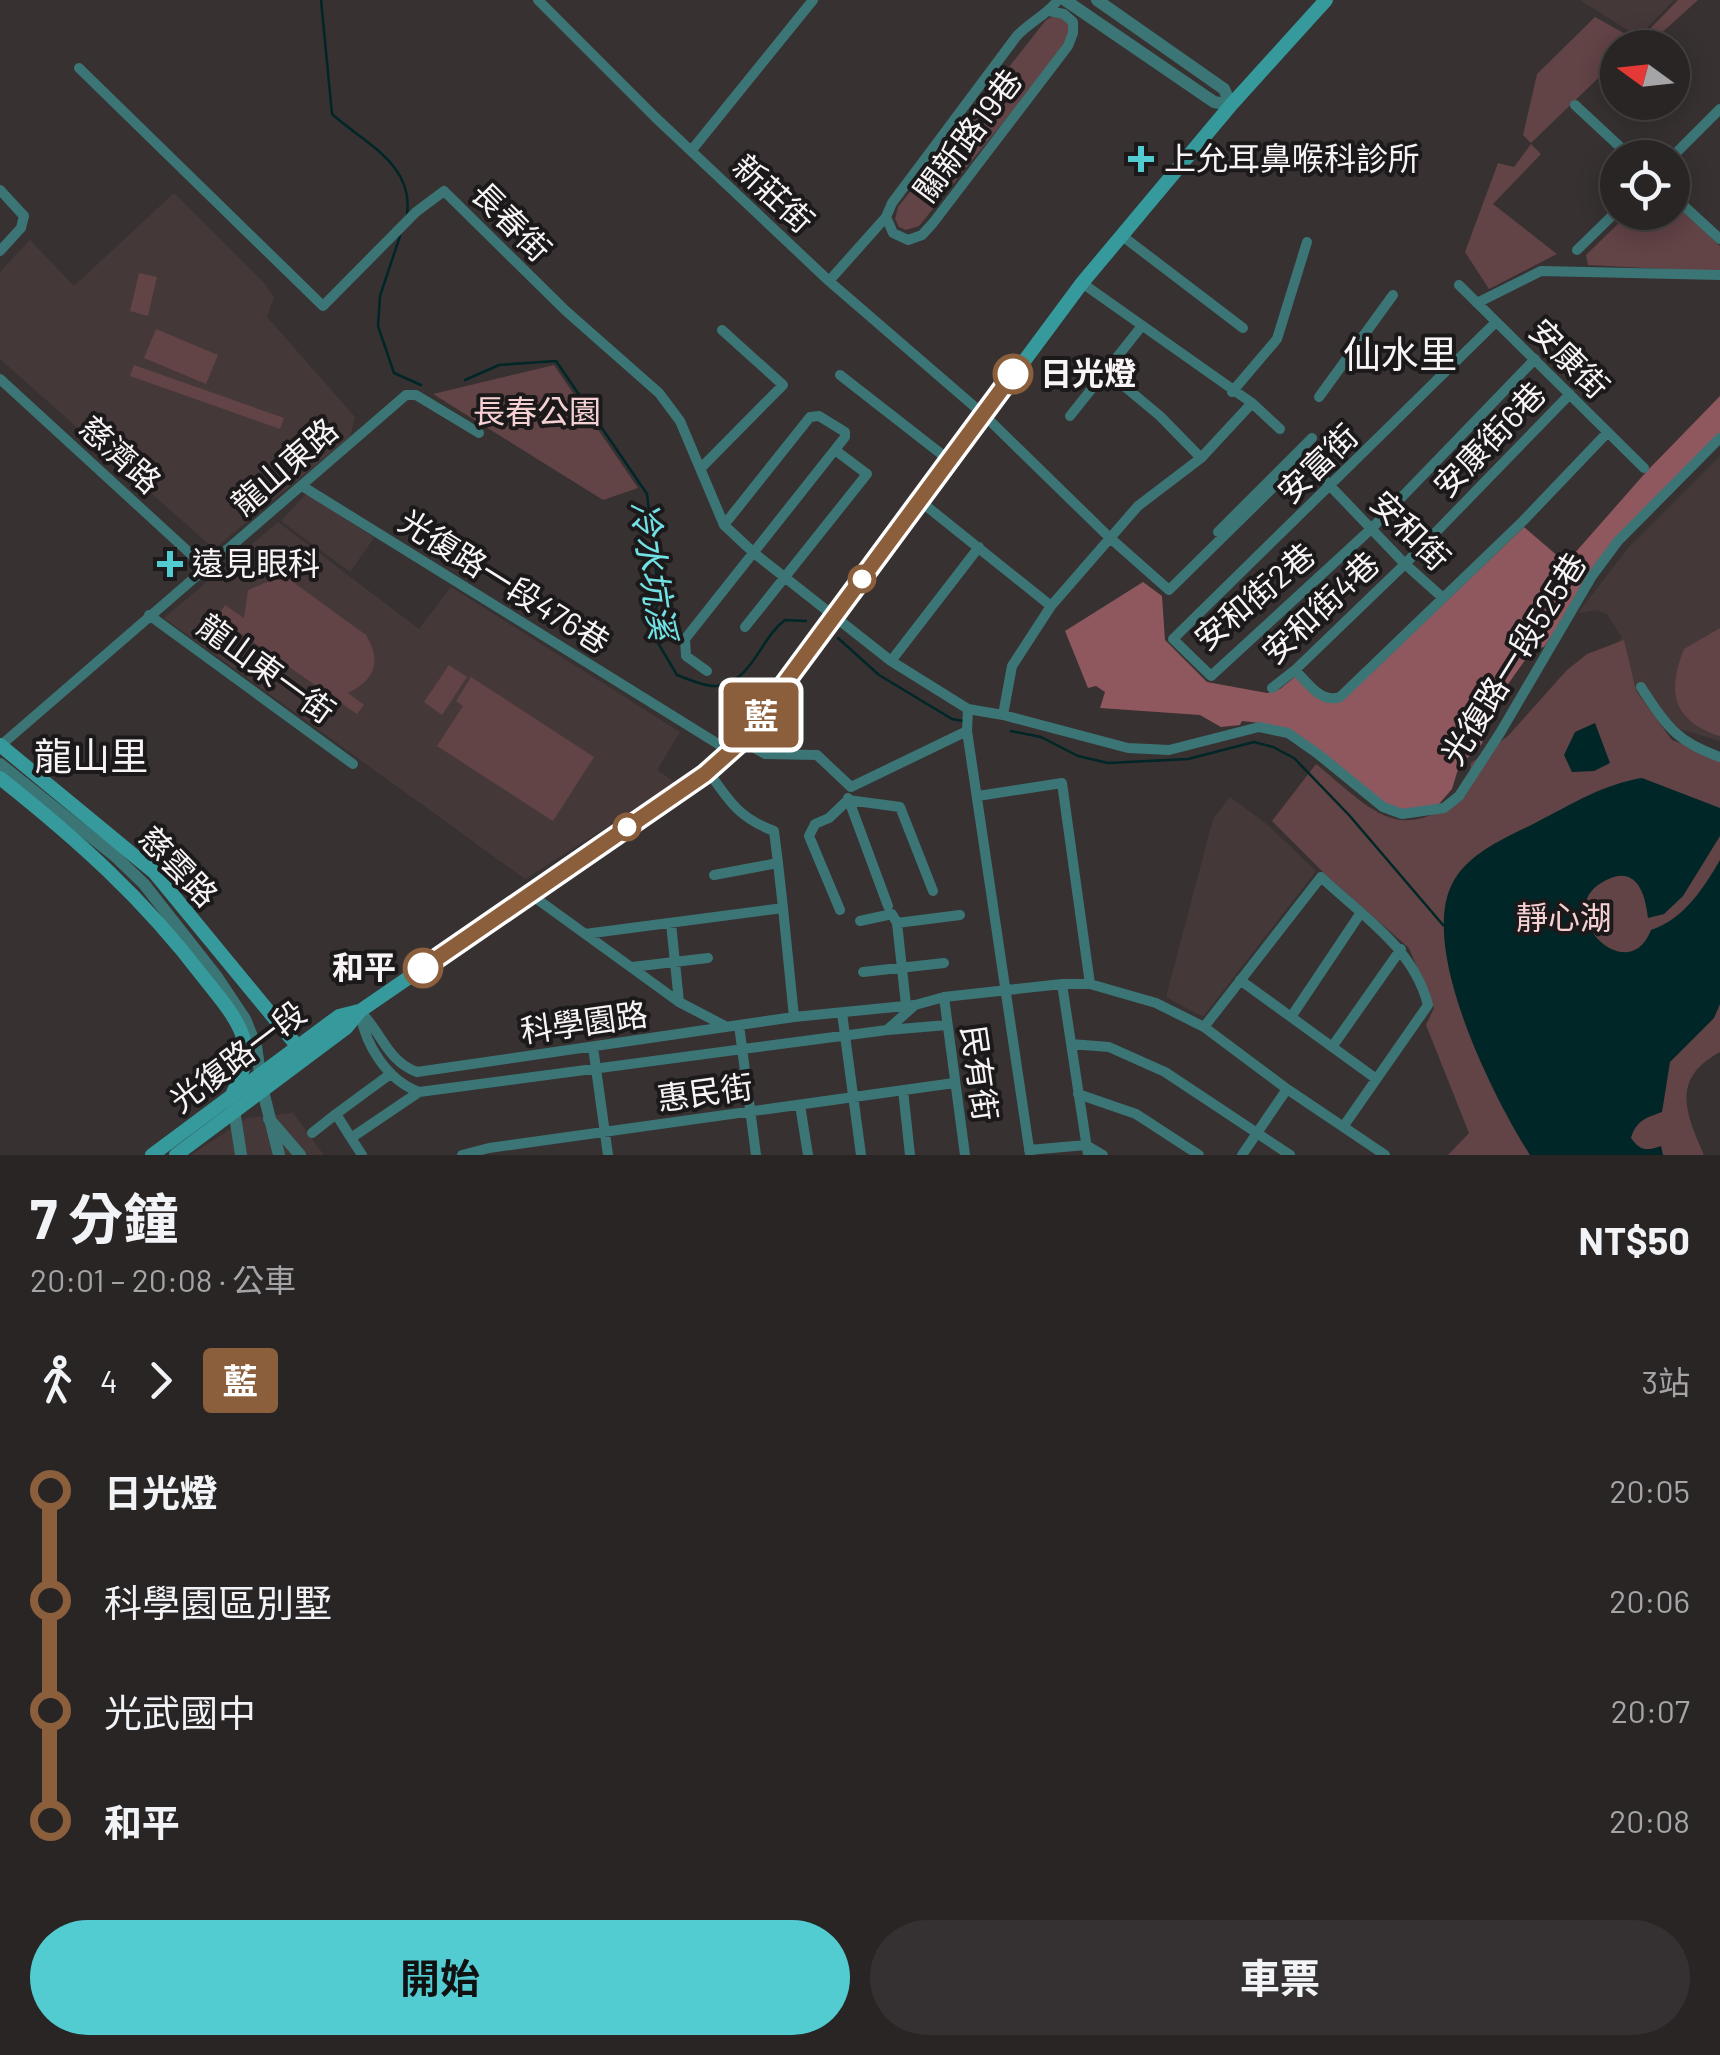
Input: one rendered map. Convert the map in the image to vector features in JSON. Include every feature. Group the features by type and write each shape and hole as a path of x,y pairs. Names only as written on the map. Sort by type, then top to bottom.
{"main road":[{"name":"光復路一段","path":"176,1155 346,1028 360,1011 708,771 736,747 1082,283 1231,105 1326,0"},
{"name":"慈雲路","path":"0,746 154,872 298,1047"},
{"name":"慈雲路","path":"0,778 131,890 225,1005 245,1043 245,1065 232,1095"},
{"name":"光復路一段","path":"152,1155 338,1016 360,1011"}],"street":[{"name":"新莊街","path":"538,0 829,282 983,414 1108,537 1169,590"},
{"path":"548,10 558,0"},
{"path":"690,150 813,0"},
{"path":"1062,0 1077,17 1214,102 1231,105"},
{"name":"關新路19巷","path":"829,282 886,217 892,203 1016,37 1062,0"},
{"path":"1097,0 1224,89 1231,105"},
{"path":"1049,11 1077,17"},
{"name":"關新路19巷","path":"886,217 893,233 908,240 928,229 1068,46 1077,17"},
{"name":"長春街","path":"79,68 323,306 416,212 444,190 552,298 659,393 680,420 724,525 834,617"},
{"path":"1575,104 1613,140"},
{"path":"1689,140 1720,109"},
{"path":"0,190 22,210 23,221 0,251"},
{"path":"1690,212 1720,239"},
{"path":"1577,250 1600,228"},
{"path":"1121,235 1244,328"},
{"path":"1232,392 1277,339 1307,242"},
{"path":"1478,303 1542,271 1720,276"},
{"path":"1082,283 1252,403 1280,429"},
{"name":"安康街","path":"1459,285 1644,468"},
{"path":"1319,397 1393,294"},
{"name":"安富街","path":"1173,639 1496,322"},
{"path":"1070,416 1141,326"},
{"path":"702,467 783,385 722,330"},
{"path":"1372,529 1534,359"},
{"path":"1106,371 1160,416 1201,458"},
{"path":"840,376 949,460"},
{"name":"慈濟路","path":"0,379 206,568"},
{"name":"龍山東路","path":"0,746 406,396 416,394 479,433"},
{"name":"安康街6巷","path":"1405,564 1570,394"},
{"path":"1002,715 1012,666 1051,606 1138,506 1201,458 1252,403"},
{"path":"707,671 686,656 685,639 835,450 845,432 818,416 810,418 724,525"},
{"path":"1295,670 1323,697 1333,700 1340,696 1607,433"},
{"path":"1169,590 1202,548 1312,438"},
{"name":"光復路一段525巷","path":"834,617 891,661 968,710 1151,750 1169,750 1249,729 1288,733 1382,807 1416,814 1444,808 1459,796 1500,734 1592,576 1618,542 1720,438"},
{"path":"745,627 867,474 835,450"},
{"name":"安和街","path":"1169,590 1300,461 1313,468 1443,598"},
{"name":"光復路一段476巷","path":"302,486 736,747 765,754 817,755 851,787"},
{"path":"920,500 1051,606"},
{"name":"安和街2巷","path":"1173,639 1211,676 1372,529"},
{"path":"891,661 978,547"},
{"name":"安和街4巷","path":"1272,688 1405,564"},
{"name":"龍山東一街","path":"149,616 352,764"},
{"path":"1641,687 1670,730 1693,746 1720,757"},
{"path":"968,710 1029,1152 1087,1150 1102,1155"},
{"path":"840,910 809,836 815,824 829,818 848,800 851,787 968,731"},
{"path":"0,764 144,884 217,977 246,1019 256,1046 279,1155"},
{"path":"708,771 732,806 751,822 774,831 794,1018"},
{"path":"978,796 1062,783 1090,984"},
{"path":"848,800 900,807 933,890"},
{"path":"848,800 888,906"},
{"path":"71,836 85,817"},
{"path":"714,875 778,863"},
{"path":"1204,1027 1320,877 1401,949 1421,981 1428,1005 1343,1127"},
{"path":"530,894 679,1002 732,1026 742,1048 756,1155"},
{"path":"585,934 784,908"},
{"path":"860,921 892,914 897,923 911,1005"},
{"path":"1290,1016 1360,914"},
{"path":"897,923 960,915"},
{"path":"670,923 679,1002"},
{"path":"1332,1047 1401,949"},
{"path":"632,968 708,958"},
{"path":"863,972 944,963"},
{"path":"1240,980 1375,1078"},
{"path":"1062,984 1087,1150"},
{"name":"科學園路","path":"360,1011 400,1066 417,1072 732,1026 911,1005 944,997 1090,984 1156,1003 1204,1027 1386,1155"},
{"name":"民有街","path":"944,997 965,1155"},
{"name":"科學園路","path":"887,1030 911,1005"},
{"path":"360,1011 362,1029 389,1075 399,1085 418,1092"},
{"path":"842,1012 861,1155"},
{"name":"科學園路","path":"352,1138 418,1092 947,1025"},
{"path":"1071,1044 1109,1046 1165,1072 1290,1155"},
{"path":"593,1047 608,1155"},
{"path":"312,1132 389,1075"},
{"name":"惠民街","path":"462,1155 489,1148 541,1149 605,1132 954,1083"},
{"path":"267,1086 283,1128 300,1155"},
{"path":"1242,1155 1287,1088"},
{"path":"903,1090 910,1155"},
{"path":"1078,1094 1136,1114 1199,1155"},
{"path":"241,1155 232,1095 252,1098 300,1155"},
{"path":"800,1105 808,1155"},
{"path":"336,1114 362,1155"}],"shaded area":[{"path":"1580,0 1674,0 1645,30 1627,30"},
{"path":"174,193 265,284 274,297 267,317 355,417 350,437 214,549 0,359 0,272 30,240 74,286"},
{"path":"1720,396 1720,434 1629,527 1544,647 1533,649 1489,711 1482,744 1459,766 1452,789 1439,804 1403,810 1385,804 1320,750 1260,723 1242,721 1240,725 1221,727 1200,715 1100,708 1105,692 1096,686 1088,688 1065,631 1143,582 1162,596 1165,640 1207,682 1267,693 1280,689 1296,676 1322,700 1342,701 1524,527 1566,563"},
{"path":"1720,456 1720,741 1673,727 1594,662 1622,638 1607,614 1596,610 1578,613 1628,548"},
{"path":"307,493 374,538 350,572 281,521"},
{"path":"278,522 419,629 451,587 680,732 657,770 676,783 525,879 164,618"},
{"path":"1230,797 1268,825 1316,871 1203,1017 1166,997 1213,819"},
{"path":"293,1113 324,1155 191,1155 247,1118"}],"green space":[{"path":"1678,0 1698,0 1665,30 1649,30"},
{"path":"1066,17 1075,29 1071,39 919,226 906,230 899,227 895,219 898,207 1046,20"},
{"path":"1595,17 1618,30 1600,30 1600,76 1531,143 1523,135 1537,74"},
{"path":"1531,144 1541,154 1493,204 1557,254 1489,289 1465,252 1498,163 1514,167"},
{"path":"1690,218 1720,246 1720,272 1588,265 1586,255 1612,230 1690,230"},
{"path":"139,273 157,277 148,316 130,311"},
{"path":"156,329 218,355 206,384 144,358"},
{"path":"134,365 284,418 280,429 130,376"},
{"name":"長春公園","path":"554,365 638,488 603,500 433,394"},
{"path":"289,579 366,635 371,644 374,661 370,676 348,693 364,705 357,714 217,617 225,605 244,618 248,590 272,580"},
{"path":"1720,628 1719,736 1691,722 1675,691 1684,649"},
{"name":"靜心湖","path":"1624,640 1636,691 1672,740 1720,758 1720,1052 1694,1074 1686,1098 1704,1155 1448,1155 1469,1133 1426,1025 1434,1008 1409,948 1272,821 1316,764 1354,796 1388,817 1423,818 1444,809 1468,792 1471,763 1508,736 1567,670 1587,654"},
{"path":"449,665 467,677 442,715 424,702"},
{"path":"471,677 594,757 553,821 437,746 463,706 456,701"}],"water":[{"path":"1595,723 1610,763 1594,771 1572,772 1564,755 1575,732"},
{"name":"靜心湖","path":"1642,778 1720,808 1720,836 1683,896 1664,914 1648,918 1636,882 1613,877 1588,896 1585,911 1589,927 1612,949 1627,952 1640,946 1651,930 1673,919 1692,902 1720,860 1720,1004 1714,1018 1670,1062 1662,1112 1642,1121 1633,1132 1631,1138 1641,1148 1661,1146 1663,1155 1530,1155 1480,1061 1452,983 1444,912 1452,884 1478,854 1502,840 1588,796"}],"waterway":[{"name":"冷水坑溪","path":"321,0 332,114 395,168 403,181 407,214"},
{"name":"冷水坑溪","path":"400,236 380,296 378,326 394,373 421,385"},
{"name":"冷水坑溪","path":"465,380 499,365 556,361 647,494 659,597 654,618 658,643 677,675 707,685 728,683 747,669 785,620 806,621"},
{"name":"冷水坑溪","path":"838,638 879,675 952,719 963,721"},
{"name":"冷水坑溪","path":"1011,731 1041,737 1078,756 1108,763 1188,759 1254,742 1273,747 1294,758 1349,815 1443,925"}],"bus line":[{"name":"藍","path":"423,968 705,774 742,741 1013,374"}],"place":[{"name":"上允耳鼻喉科診所","path":"1141,159"},
{"name":"日光燈","path":"1013,374"},
{"name":"遠見眼科","path":"170,564"},
{"name":"和平","path":"423,968"}],"district":[{"name":"仙水里","path":"1400,355"},
{"name":"龍山里","path":"91,757"}]}
